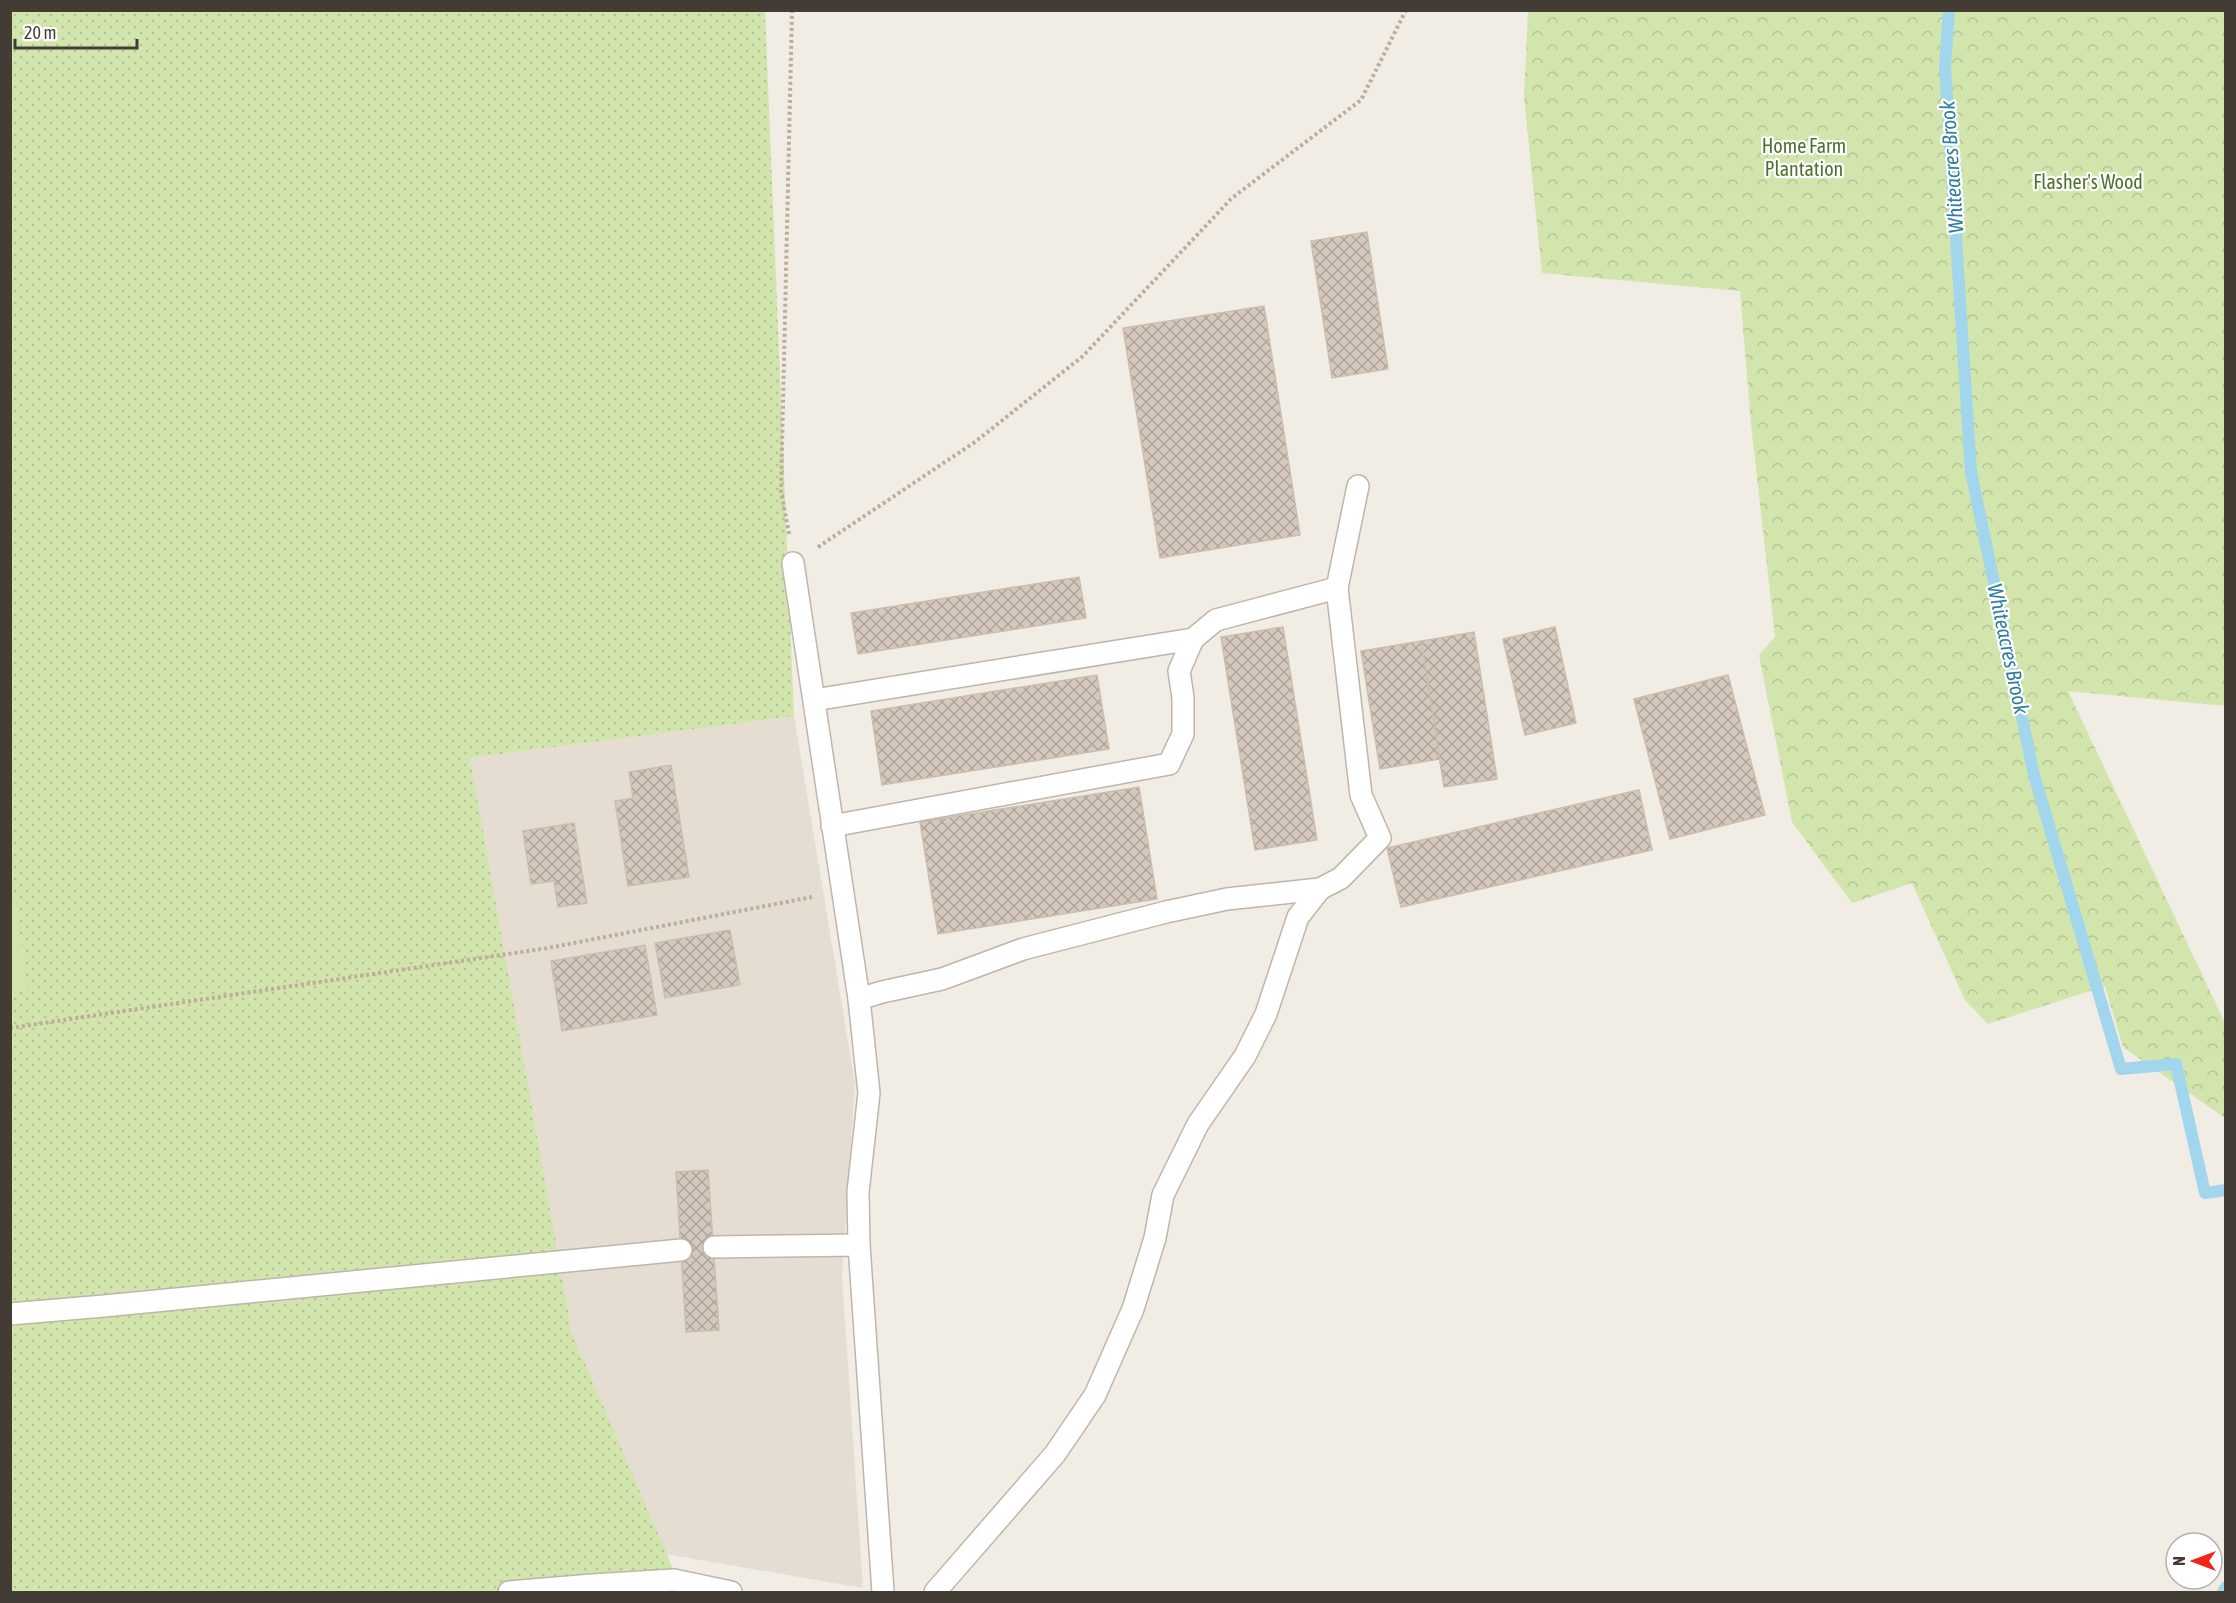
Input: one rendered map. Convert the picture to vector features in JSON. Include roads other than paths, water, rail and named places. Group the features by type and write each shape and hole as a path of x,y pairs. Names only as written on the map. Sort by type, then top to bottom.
{"lane":[{"path":"859,999 942,978 1023,949 1166,912 1227,898 1320,889 1341,878 1380,838 1360,795 1337,588 1358,486"},
{"path":"793,563 859,999 869,1093 858,1192 859,1245 883,1593"},
{"path":"832,826 1169,764 1183,734 1183,698 1179,671 1193,639 1216,620 1337,588"},
{"path":"814,700 1193,639"},
{"path":"934,1593 1055,1455 1095,1395 1133,1309 1155,1238 1162,1195 1198,1124 1245,1056 1266,1014 1298,917 1320,889"},
{"path":"714,1247 859,1245"},
{"path":"10,1314 681,1250"},
{"path":"509,1593 674,1580 731,1593"}],"waterway":[{"name":"Whiteacres Brook","path":"1949,10 1945,67 1971,472 2034,775 2121,1069 2176,1064 2205,1193 2226,1190"},
{"name":"Whiteacres Brook","path":"2223,1592 2226,1587"}],"park label":[{"name":"Home Farm Plantation","path":"1804,158"},
{"name":"Flasher's Wood","path":"2088,182"}]}
